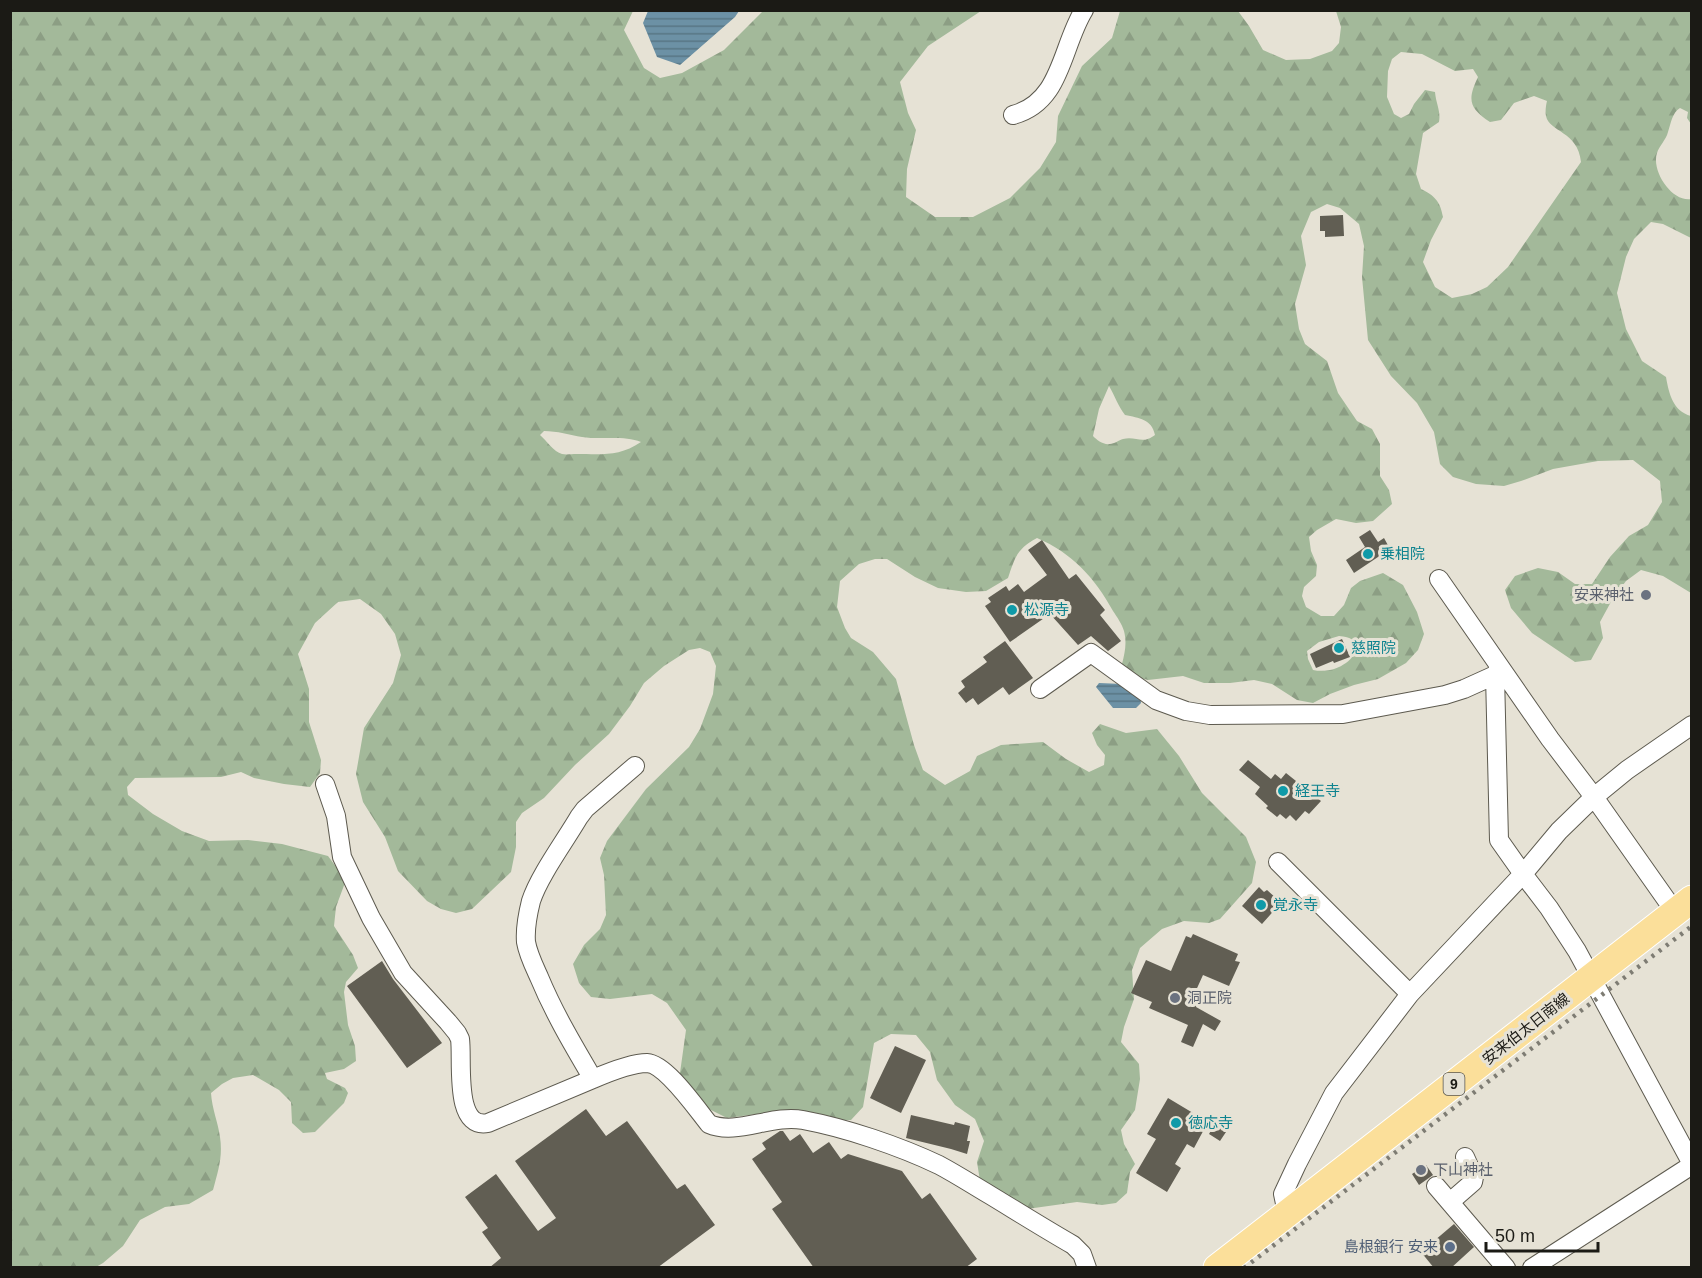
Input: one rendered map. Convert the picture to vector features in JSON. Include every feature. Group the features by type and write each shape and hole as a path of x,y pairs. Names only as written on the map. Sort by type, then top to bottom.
{"main road":[{"name":"安来伯太日南線","path":"1217,1268 1683,906"}],"street":[{"path":"1013,115 1027,110 1043,99 1048,92 1084,10"},
{"path":"1439,579 1497,671 1594,797 1683,906"},
{"path":"1040,689 1092,653 1156,700 1186,711 1210,715 1343,714 1445,695 1464,689 1497,671"},
{"path":"1497,671 1499,840 1550,908 1577,951 1692,1164 1532,1268"},
{"path":"1287,1213 1283,1194 1334,1093 1410,994 1523,874 1559,831 1594,797 1627,770 1692,725"},
{"path":"593,1078 545,993 526,942 527,923 531,902 537,888 579,817 635,766"},
{"path":"326,784 336,816 342,857 371,918 402,973 448,1022 460,1039 462,1090 465,1107 471,1119 479,1124 488,1123 593,1078 647,1063 666,1072 709,1124 716,1127 727,1129 778,1119 803,1120 900,1149 949,1171 1073,1245 1082,1254 1088,1268"},
{"path":"1278,862 1410,994"},
{"path":"1450,1202 1473,1182 1474,1177 1465,1157"},
{"path":"1436,1186 1506,1268"}],"green space":[{"path":"10,11 633,11 624,30 644,68 660,78 682,73 724,50 763,11 981,11 928,46 900,82 908,113 916,130 907,169 906,197 935,217 973,217 1010,198 1040,168 1056,142 1058,116 1082,66 1112,38 1120,11 1238,11 1263,50 1286,60 1310,59 1332,51 1339,43 1341,27 1336,11 1691,11 1691,124 1687,118 1688,112 1680,108 1677,110 1666,138 1658,150 1656,160 1660,176 1670,191 1684,199 1691,199 1691,238 1663,224 1651,222 1634,239 1626,257 1617,293 1626,329 1642,361 1666,377 1670,395 1676,406 1691,416 1691,593 1663,576 1641,570 1626,581 1612,600 1600,622 1603,638 1591,660 1575,662 1532,633 1511,608 1505,590 1515,576 1538,568 1558,572 1575,584 1592,584 1610,557 1629,536 1648,525 1662,502 1660,481 1633,460 1598,461 1553,469 1504,486 1476,484 1453,477 1440,464 1434,432 1417,403 1391,376 1368,340 1362,277 1364,246 1359,224 1340,208 1327,204 1311,212 1301,236 1306,265 1295,304 1299,329 1305,344 1327,361 1338,393 1357,421 1372,429 1380,444 1380,476 1389,490 1392,504 1373,521 1356,523 1336,519 1309,537 1311,551 1317,565 1316,576 1304,587 1302,596 1306,607 1321,616 1334,616 1344,605 1351,588 1360,581 1383,573 1403,585 1417,612 1424,634 1418,650 1406,663 1378,679 1354,685 1313,703 1297,700 1272,684 1254,680 1204,683 1183,676 1148,680 1132,676 1122,664 1125,651 1123,628 1098,588 1072,559 1037,538 1018,554 1008,578 986,591 966,592 938,588 915,577 887,559 875,559 859,564 840,581 837,607 845,628 851,638 873,652 896,679 923,770 945,785 970,771 977,756 1001,745 1043,742 1089,772 1104,765 1105,755 1097,745 1092,733 1100,724 1126,733 1157,729 1179,756 1202,793 1246,837 1256,862 1252,883 1220,919 1209,923 1184,921 1162,929 1140,948 1132,970 1134,999 1121,1042 1139,1064 1140,1079 1135,1110 1121,1130 1124,1144 1135,1164 1130,1172 1127,1193 1116,1203 1102,1205 1077,1202 1027,1209 980,1181 977,1162 984,1141 975,1119 955,1105 937,1080 930,1052 916,1035 891,1034 874,1043 863,1107 851,1120 840,1120 817,1113 780,1111 727,1118 699,1101 679,1080 686,1030 667,1003 652,994 610,999 591,997 579,983 573,964 584,945 600,929 606,915 604,875 600,858 607,841 646,789 689,747 700,729 713,694 716,666 710,652 700,648 689,650 664,666 644,683 609,734 544,798 522,813 516,822 516,847 511,872 472,909 456,913 441,909 427,901 398,871 385,837 363,802 356,774 364,728 393,683 401,655 395,634 381,614 360,599 338,602 315,623 298,654 309,689 309,722 321,760 320,773 310,787 254,778 241,772 221,777 135,778 127,787 128,795 153,814 182,831 209,841 248,840 282,844 328,856 346,880 336,907 334,926 353,955 358,968 346,982 344,992 356,1061 344,1069 325,1073 327,1079 345,1088 348,1093 344,1103 315,1132 303,1133 292,1123 291,1102 279,1090 253,1075 233,1078 211,1093 221,1144 213,1190 189,1204 165,1207 140,1220 123,1246 96,1267 11,1267","holes":["1401,52 1422,54 1455,71 1473,69 1478,77 1472,92 1472,103 1474,108 1490,122 1501,120 1514,103 1534,96 1547,101 1548,121 1569,138 1579,152 1581,162 1508,267 1487,287 1472,294 1452,298 1435,287 1423,262 1443,217 1436,200 1421,189 1416,174 1423,133 1439,122 1439,111 1435,92 1425,90 1409,114 1401,118 1394,114 1387,97 1388,71 1392,59","1109,386 1125,415 1148,422 1155,435 1143,440 1128,438 1112,444 1098,441 1093,436 1099,409","544,431 549,431 589,438 627,439 641,442 617,452 562,454 540,435","1339,636 1350,638 1355,643 1356,649 1353,656 1337,668 1325,671 1313,670 1307,651 1319,642"]}],"water":[{"path":"648,10 739,11 680,65 657,57 643,23"},
{"path":"1099,683 1122,684 1140,697 1141,703 1136,708 1113,708 1096,687"}],"building":[{"path":"1343,215 1344,236 1325,237 1325,231 1320,231 1320,216"},
{"name":"乗相院","path":"1370,530 1378,542 1384,538 1390,549 1354,573 1346,560 1365,547 1359,537"},
{"path":"1042,540 1069,579 1076,574 1105,610 1100,615 1121,641 1108,651 1091,636 1078,645 1050,614 1010,642 985,606 991,602 988,598 1006,586 1009,591 1018,584 1024,592 1047,575 1028,550"},
{"path":"1342,639 1350,657 1316,668 1310,654"},
{"path":"1005,641 1033,678 1009,695 1003,687 978,705 973,698 966,703 958,693 965,687 961,681 987,662 983,657"},
{"name":"経王寺","path":"1248,760 1271,779 1275,774 1281,779 1286,773 1321,801 1309,814 1305,811 1296,821 1290,815 1286,819 1280,814 1277,817 1255,794 1260,787 1239,770"},
{"name":"覚永寺","path":"1259,887 1264,892 1267,890 1276,898 1274,900 1279,905 1262,924 1242,906"},
{"path":"1193,934 1238,954 1235,961 1240,962 1229,986 1203,975 1193,997 1199,999 1196,1007 1221,1021 1215,1031 1203,1024 1193,1047 1181,1042 1188,1025 1149,1008 1152,1002 1131,993 1146,960 1171,971 1186,936 1191,938"},
{"path":"382,961 442,1043 407,1068 347,986"},
{"path":"895,1046 926,1060 901,1113 870,1098"},
{"path":"1168,1098 1208,1122 1194,1148 1187,1144 1175,1164 1181,1168 1167,1192 1136,1173 1156,1139 1147,1134"},
{"path":"586,1109 606,1136 627,1121 677,1189 685,1184 715,1225 657,1268 489,1268 501,1258 482,1232 488,1228 465,1197 496,1174 538,1231 556,1218 515,1161"},
{"path":"911,1115 954,1125 955,1122 970,1126 967,1154 906,1138"},
{"path":"1216,1122 1228,1129 1220,1141 1209,1134"},
{"path":"783,1131 790,1141 800,1134 813,1153 829,1142 841,1159 848,1154 902,1171 922,1199 930,1193 977,1259 965,1268 814,1268 772,1209 782,1202 752,1159 766,1149 762,1143"},
{"name":"下山神社","path":"1426,1165 1433,1175 1419,1185 1412,1174"},
{"name":"島根銀行 安来","path":"1454,1224 1474,1247 1451,1268 1434,1268 1421,1252"}],"railway":[{"path":"1244,1268 1692,926"}],"place":[{"name":"乗相院","path":"1368,554"},
{"name":"安来神社","path":"1646,595"},
{"name":"松源寺","path":"1012,610"},
{"name":"慈照院","path":"1339,648"},
{"name":"経王寺","path":"1283,791"},
{"name":"覚永寺","path":"1261,905"},
{"name":"洞正院","path":"1175,998"},
{"name":"徳応寺","path":"1176,1123"},
{"name":"下山神社","path":"1421,1170"},
{"name":"島根銀行 安来","path":"1450,1247"}]}
